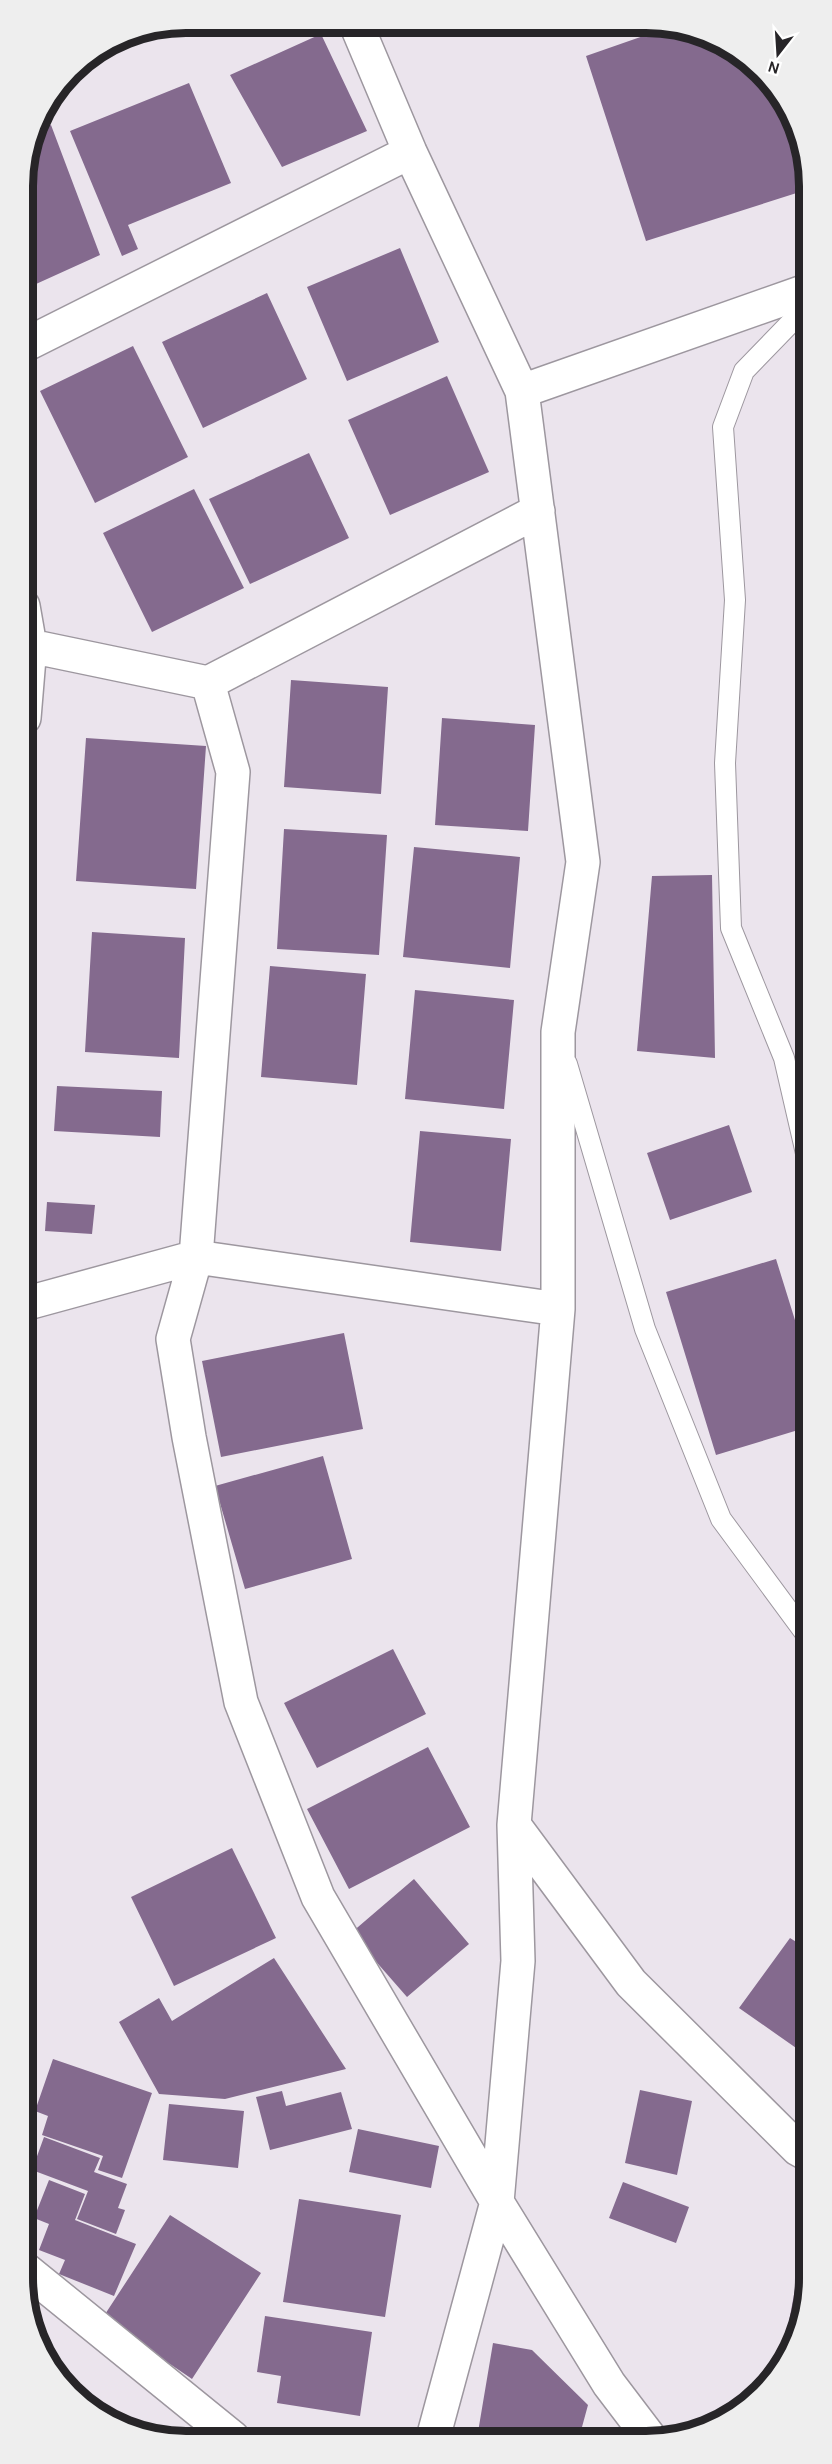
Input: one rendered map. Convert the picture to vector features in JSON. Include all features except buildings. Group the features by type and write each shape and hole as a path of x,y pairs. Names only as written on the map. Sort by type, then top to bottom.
{"street":[{"path":"360,33 410,152 522,391 583,862 558,1032 558,1309 514,1825 518,1961 496,2202 435,2431"},
{"path":"33,340 410,152"},
{"path":"522,391 799,293"},
{"path":"33,649 208,683 538,511"},
{"path":"208,683 233,772 196,1257 173,1339 189,1437 241,1702 318,1897 496,2202 609,2384 645,2431"},
{"path":"33,1302 196,1257 558,1309"},
{"path":"514,1825 631,1983 799,2150"},
{"path":"33,2276 224,2431"}],"lane":[{"path":"799,315 744,371 723,427 735,600 725,763 731,928 784,1058 799,1123"},
{"path":"558,1032 645,1329 721,1519 799,1625"}]}
